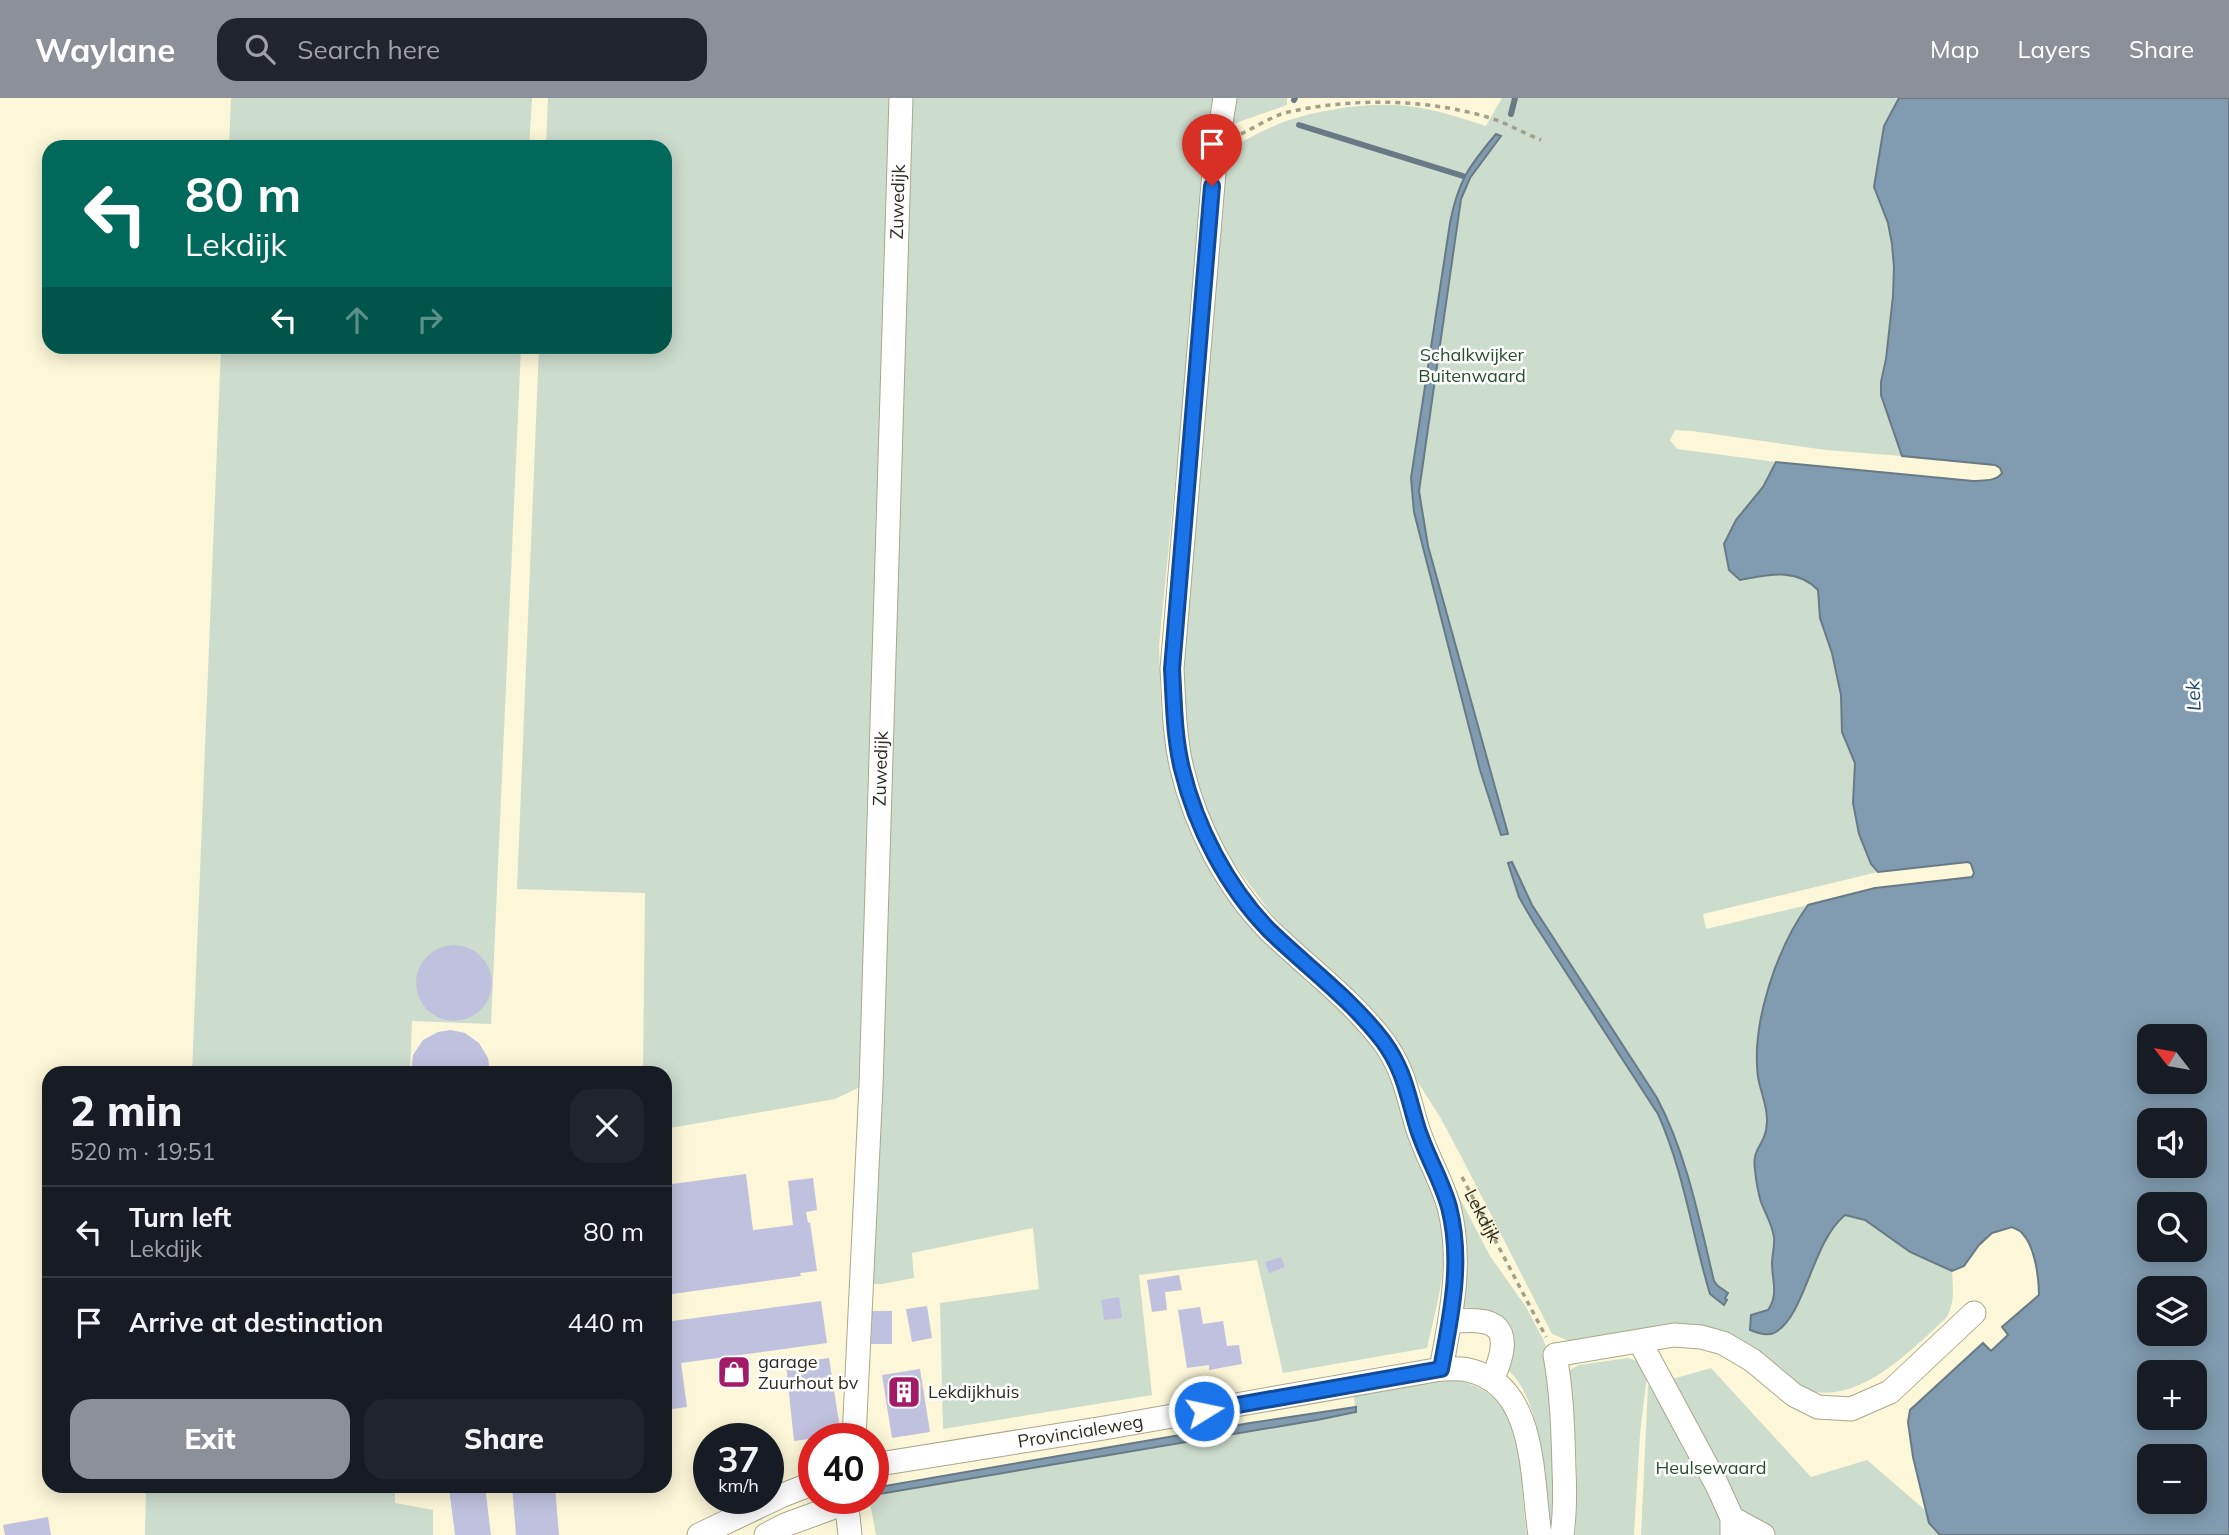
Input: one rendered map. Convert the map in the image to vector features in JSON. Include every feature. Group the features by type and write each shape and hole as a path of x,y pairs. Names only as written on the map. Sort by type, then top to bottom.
{"street":[{"name":"Zuwedijk","path":"855,1423 872,1072 901,98"},
{"name":"Lekdijk","path":"1225,98 1215,160 1172,669 1174,718 1181,767 1205,834 1239,892 1268,928 1364,1018 1399,1066 1408,1089 1416,1125 1448,1207 1457,1256 1450,1322 1441,1369"},
{"path":"1562,1535 1565,1494 1563,1422 1560,1386 1552,1350 1640,1342 1674,1335 1701,1337 1723,1343 1752,1360 1794,1395 1818,1407 1851,1409 1890,1392 1974,1313"},
{"path":"1450,1322 1487,1322 1500,1335 1503,1353 1492,1380"},
{"path":"1640,1342 1717,1485 1732,1526 1763,1535"},
{"name":"Provincialeweg","path":"889,1462 1441,1369 1465,1369 1492,1380 1508,1394 1520,1412 1527,1436 1540,1535"},
{"path":"699,1535 798,1489"},
{"path":"766,1535 812,1514"},
{"path":"848,1514 850,1535"}],"path":[{"path":"1218,145 1283,113 1322,104 1357,100 1422,103 1449,108 1489,117 1541,140"},
{"name":"Lekdijk","path":"1461,1174 1552,1350"}],"green space":[{"path":"231,98 532,98 529,140 229,140"},
{"path":"548,98 894,98 864,1085 835,1099 672,1128 672,1066 643,1066 645,893 517,889 539,354 672,354 672,140 546,140"},
{"path":"909,98 1213,98 1188,328 1159,646 1165,738 1170,767 1187,820 1356,1025 1391,1076 1408,1136 1431,1185 1441,1215 1443,1266 1427,1348 1283,1373 1257,1260 1139,1275 1152,1395 943,1429 940,1303 1039,1289 1033,1228 912,1253 914,1278 871,1284"},
{"path":"1233,98 1287,98 1287,105 1230,125"},
{"name":"Schalkwijker Buitenwaard","path":"1502,98 1899,98 1884,126 1874,187 1888,223 1894,267 1881,395 1902,456 1826,450 1692,431 1675,430 1670,440 1677,449 1776,462 1763,487 1736,520 1724,544 1729,570 1740,580 1771,574 1791,575 1818,590 1820,618 1832,653 1841,695 1842,732 1855,763 1855,816 1871,864 1878,872 1703,914 1706,929 1808,905 1786,942 1777,964 1758,1033 1758,1077 1767,1123 1765,1136 1756,1152 1754,1163 1760,1198 1774,1237 1774,1293 1768,1310 1774,1334 1788,1321 1825,1240 1835,1223 1845,1214 1865,1220 1910,1252 1952,1271 1952,1301 1946,1318 1914,1348 1877,1376 1836,1392 1815,1392 1790,1384 1719,1331 1579,1341 1552,1334 1440,1117 1384,1029 1291,936 1223,849 1204,810 1191,761 1184,719 1183,639 1228,149 1286,121 1362,106 1418,107 1486,126"},
{"path":"221,354 521,354 491,1024 412,1021 410,1066 192,1066"},
{"path":"1432,1145 1490,1256 1526,1307 1543,1339 1554,1370 1556,1526 1549,1525 1545,1506 1535,1422 1520,1385 1508,1370 1513,1356 1510,1331 1504,1322 1484,1310 1456,1308"},
{"path":"1628,1358 1643,1363 1647,1375 1640,1434 1634,1535 1575,1535 1576,1453 1568,1371 1579,1365"},
{"name":"Heulsewaard","path":"1711,1368 1811,1477 1867,1460 1954,1535 1641,1535 1648,1386"},
{"path":"1451,1379 1478,1387 1496,1401 1509,1418 1516,1439 1527,1535 876,1535 872,1514 889,1514 889,1492 1355,1412 1354,1393"},
{"path":"146,1493 395,1493 395,1503 433,1510 433,1535 145,1535"}],"water":[{"name":"Lek","path":"1899,98 2229,98 2229,1535 1940,1535 1929,1523 1913,1457 1908,1422 1910,1410 1983,1343 1991,1351 2008,1335 2002,1327 2039,1295 2037,1271 2030,1246 2021,1232 2012,1227 1992,1233 1979,1245 1964,1266 1952,1271 1910,1252 1865,1220 1845,1215 1825,1242 1795,1310 1786,1323 1770,1334 1750,1330 1751,1315 1768,1310 1774,1293 1774,1237 1761,1202 1754,1163 1756,1152 1765,1136 1767,1123 1758,1077 1757,1056 1763,1010 1786,942 1808,905 1875,888 1972,877 1974,873 1968,862 1878,872 1871,864 1859,834 1853,803 1855,763 1842,732 1841,695 1832,653 1820,618 1818,590 1791,575 1740,580 1729,570 1724,544 1736,520 1763,487 1776,462 1973,481 1992,479 2002,473 1995,465 1902,456 1881,395 1894,267 1888,223 1874,187 1884,126"},
{"path":"1496,134 1501,136 1470,178 1461,199 1419,491 1428,546 1508,834 1501,835 1480,770 1414,512 1411,478 1453,208 1466,175"},
{"path":"1512,862 1532,905 1657,1098 1676,1142 1691,1188 1714,1281 1728,1293 1724,1305 1710,1294 1675,1158 1658,1114 1534,923 1519,897 1508,863"},
{"path":"1356,1407 1356,1412 1317,1420 889,1492 889,1485"}],"building":[{"path":"447,945 461,945 475,951 486,962 492,983 489,998 481,1010 461,1021 447,1021 433,1015 422,1004 416,990 416,976 422,962 433,951"},
{"path":"451,1030 465,1033 479,1043 488,1058 489,1066 412,1066 413,1055 423,1040 438,1032"},
{"path":"746,1174 753,1230 793,1225 788,1181 813,1178 817,1210 806,1212 817,1271 800,1273 801,1276 672,1294 672,1184"},
{"path":"1281,1257 1285,1267 1269,1273 1265,1262"},
{"path":"1179,1275 1182,1290 1165,1292 1167,1310 1152,1312 1147,1280"},
{"path":"1119,1297 1122,1318 1104,1320 1101,1300"},
{"path":"821,1301 827,1343 681,1363 687,1407 672,1409 672,1321"},
{"path":"927,1306 932,1338 912,1342 906,1309"},
{"path":"1200,1307 1203,1324 1223,1321 1227,1346 1239,1345 1242,1364 1209,1370 1209,1365 1187,1368 1178,1310"},
{"path":"872,1311 892,1311 892,1344 871,1344"},
{"path":"829,1358 839,1423 798,1423 798,1440 794,1441 786,1364"},
{"name":"Lekdijkhuis","path":"920,1369 930,1432 892,1438 882,1375"},
{"path":"450,1493 486,1493 491,1535 455,1535"},
{"path":"513,1493 556,1493 559,1535 516,1535"},
{"path":"48,1517 51,1535 5,1535 3,1525"}],"waterway":[{"path":"1511,114 1515,98"},
{"path":"1299,125 1463,176"}],"place":[{"name":"garage Zuurhout bv","path":"734,1372"},
{"name":"Lekdijkhuis","path":"904,1392"}],"route":[{"path":"1204,1411 1441,1369 1450,1322 1457,1256 1448,1207 1416,1125 1408,1089 1399,1066 1364,1018 1268,928 1239,892 1205,834 1181,767 1174,718 1172,669 1212,186"}]}
